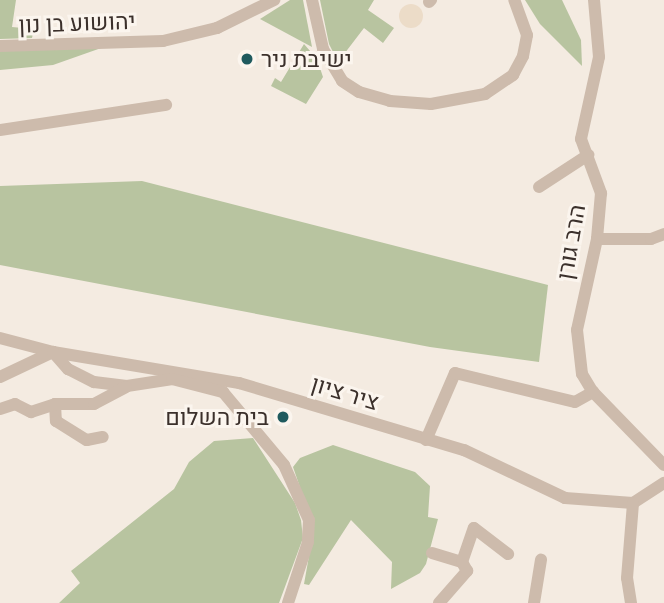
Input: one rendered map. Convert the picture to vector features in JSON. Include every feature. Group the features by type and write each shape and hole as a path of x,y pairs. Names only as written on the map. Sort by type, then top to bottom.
{"street":[{"name":"יהושוע בן נון","path":"0,46 174,39 217,28 274,0"},
{"path":"312,0 323,49 342,81 359,92 390,101 431,104 485,94 513,75 523,56 527,35 514,0"},
{"name":"הרב גורן","path":"594,0 599,57 581,139 601,193 597,239 577,330 582,374 593,392 664,465"},
{"path":"0,130 166,104"},
{"path":"539,187 588,155"},
{"path":"597,239 651,239 664,234"},
{"name":"ציר ציון","path":"0,338 53,352 239,383 469,452 565,498 633,503"},
{"path":"0,377 53,352 68,369 86,378 127,386"},
{"path":"426,440 455,373 575,402 593,392"},
{"path":"0,409 15,404 31,412 55,404 94,404 127,386 172,379 223,393 284,465 309,520 308,542 288,603"},
{"path":"55,404 56,421 87,440 103,437"},
{"path":"626,602 633,503 664,483"},
{"path":"439,603 467,571 462,562 474,528 508,554"},
{"path":"432,553 456,564 462,562"},
{"path":"534,603 541,560"}],"green space":[{"path":"0,0 16,0 12,27 34,29 32,38 0,39"},
{"path":"290,0 303,0 312,47 260,19"},
{"path":"320,0 374,0 368,10 394,28 383,43 364,28 338,62 329,44"},
{"path":"525,0 562,0 581,40 582,66 540,24"},
{"path":"304,44 317,59 323,77 306,104 271,86 275,78 281,82"},
{"path":"104,47 53,65 0,70 0,51"},
{"path":"142,181 548,285 539,362 430,347 0,265 0,186"},
{"path":"253,438 295,503 301,520 303,538 279,603 59,603 80,583 71,571 174,489 189,462 214,441"},
{"path":"333,445 415,472 430,486 428,517 438,519 426,564 420,573 391,589 392,562 351,520 309,585 304,584 314,528 293,467 300,458"}],"shaded area":[{"path":"411,4 420,7 423,16 420,25 411,28 402,25 399,16 402,7"}],"place":[{"name":"ישיבת ניר","path":"247,59"},
{"name":"בית השלום","path":"283,417"}]}
